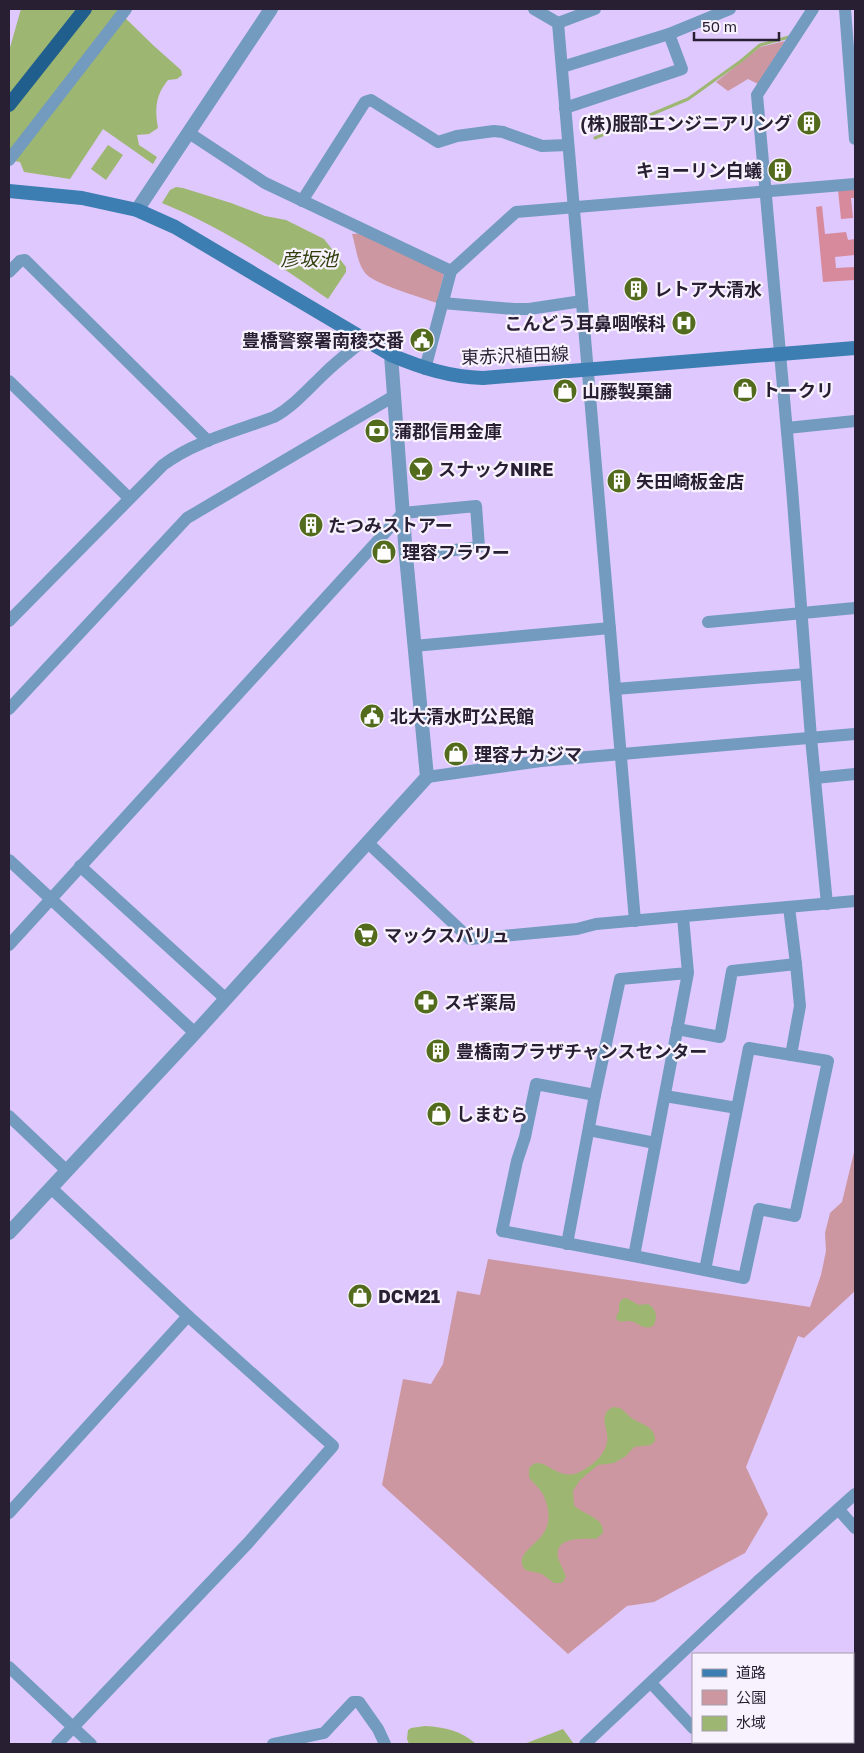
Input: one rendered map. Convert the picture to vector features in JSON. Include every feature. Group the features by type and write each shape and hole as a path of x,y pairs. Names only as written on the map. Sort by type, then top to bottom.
{"highway":[{"path":"9,105 85,9"}],"main road":[{"name":"東赤沢植田線","path":"9,191 82,198 137,210 175,227 392,355 425,369 452,376 483,378 855,348"}],"street":[{"path":"9,160 126,9"},
{"path":"137,210 271,9"},
{"path":"534,9 558,23"},
{"path":"558,23 596,9"},
{"path":"562,67 669,34 730,9"},
{"path":"813,9 757,95 787,428 811,738 827,904"},
{"path":"845,9 855,139"},
{"path":"558,23 635,921"},
{"path":"565,108 682,69 669,34"},
{"path":"302,201 365,102 371,100 438,142 457,136 494,131 503,132 542,146 568,145"},
{"path":"189,133 265,183 451,271"},
{"path":"425,369 451,271 516,212 855,184"},
{"path":"9,272 20,261 25,260 208,441"},
{"path":"442,303 529,309 582,301"},
{"path":"9,621 129,498 172,458 208,441 283,412 364,340"},
{"path":"392,355 406,556 427,777"},
{"path":"9,381 129,498"},
{"path":"9,709 187,518 394,396"},
{"path":"787,428 855,421"},
{"path":"9,945 403,513 476,506 479,547 406,556"},
{"path":"708,622 855,608"},
{"path":"414,646 610,628"},
{"path":"615,689 806,674"},
{"path":"9,1233 195,1033 427,777 502,766 855,734"},
{"path":"815,778 855,774"},
{"path":"368,843 470,939 577,929 596,924 855,901"},
{"path":"9,860 195,1033"},
{"path":"80,866 226,999"},
{"path":"789,907 800,1006 791,1055"},
{"path":"634,1256 688,973 684,916"},
{"path":"677,1029 720,1037 732,972 796,964"},
{"path":"567,1244 620,979 688,973"},
{"path":"596,1095 536,1084 502,1231 744,1278 759,1209 795,1216 828,1061 749,1048 705,1270"},
{"path":"664,1096 737,1108"},
{"path":"9,1116 66,1170"},
{"path":"589,1130 656,1143"},
{"path":"51,1188 188,1316 333,1446 248,1542 56,1744"},
{"path":"9,1513 188,1316"},
{"path":"585,1744 757,1582 855,1494"},
{"path":"838,1510 855,1528"},
{"path":"9,1667 92,1744"},
{"path":"651,1683 692,1727"},
{"path":"273,1744 324,1733 353,1702 359,1702 378,1729 385,1744"}],"green space":[{"path":"785,41 758,84 748,79 728,91 716,82 760,47"},
{"path":"366,233 444,273 437,303 389,286 367,275 359,261 352,234"},
{"path":"855,1148 855,1291 804,1338 798,1336 746,1467 768,1514 745,1553 654,1602 627,1606 568,1654 382,1485 403,1379 431,1384 443,1364 457,1291 480,1295 488,1259 810,1307 821,1275 826,1251 825,1233 830,1213 842,1202"}],"shaded area":[{"path":"855,188 855,198 851,198 853,218 841,219 838,190"},
{"path":"822,206 825,234 846,232 848,240 855,239 855,255 835,257 836,268 855,267 855,280 823,282 816,207"}],"water":[{"path":"21,9 116,9 181,70 182,75 177,79 168,80 158,97 156,115 158,128 149,134 137,135 139,145 157,157 153,164 103,129 70,179 24,172 20,162 9,160 9,51"},
{"path":"108,145 123,155 106,180 91,169"},
{"name":"彦坂池","path":"176,187 231,203 265,216 286,220 324,239 346,267 346,272 328,299 247,246 184,212 162,203 170,190"},
{"path":"626,1298 639,1305 648,1304 653,1308 656,1320 653,1326 644,1327 629,1321 622,1322 617,1320 619,1304 622,1299"},
{"path":"613,1407 620,1408 633,1419 651,1429 655,1436 655,1441 651,1445 634,1447 626,1456 614,1463 598,1465 580,1480 573,1491 574,1505 597,1520 602,1527 603,1533 596,1539 571,1540 560,1546 558,1558 566,1577 562,1583 554,1583 542,1574 525,1570 522,1564 522,1558 540,1538 547,1526 548,1520 548,1509 545,1499 542,1492 529,1477 529,1468 540,1463 559,1472 575,1474 589,1467 599,1458 606,1446 607,1437 604,1419 608,1411"},
{"path":"425,1726 452,1730 476,1744 409,1744 407,1739 408,1730"},
{"path":"563,1729 574,1744 524,1744"}],"waterway":[{"path":"595,138 688,99 760,45 789,37"}],"place":[{"name":"(株)服部エンジニアリング","path":"809,123"},
{"name":"キョーリン白蟻","path":"780,170"},
{"name":"レトア大清水","path":"636,289"},
{"name":"こんどう耳鼻咽喉科","path":"684,323"},
{"name":"豊橋警察署南稜交番","path":"422,340"},
{"name":"トークリ","path":"745,390"},
{"name":"山藤製菓舗","path":"565,391"},
{"name":"蒲郡信用金庫","path":"377,431"},
{"name":"スナックNIRE","path":"421,469"},
{"name":"矢田崎板金店","path":"619,481"},
{"name":"たつみストアー","path":"311,525"},
{"name":"理容フラワー","path":"384,552"},
{"name":"北大清水町公民館","path":"372,716"},
{"name":"理容ナカジマ","path":"456,754"},
{"name":"マックスバリュ","path":"366,935"},
{"name":"スギ薬局","path":"426,1002"},
{"name":"豊橋南プラザチャンスセンター","path":"438,1051"},
{"name":"しまむら","path":"439,1114"},
{"name":"DCM21","path":"360,1296"}]}
